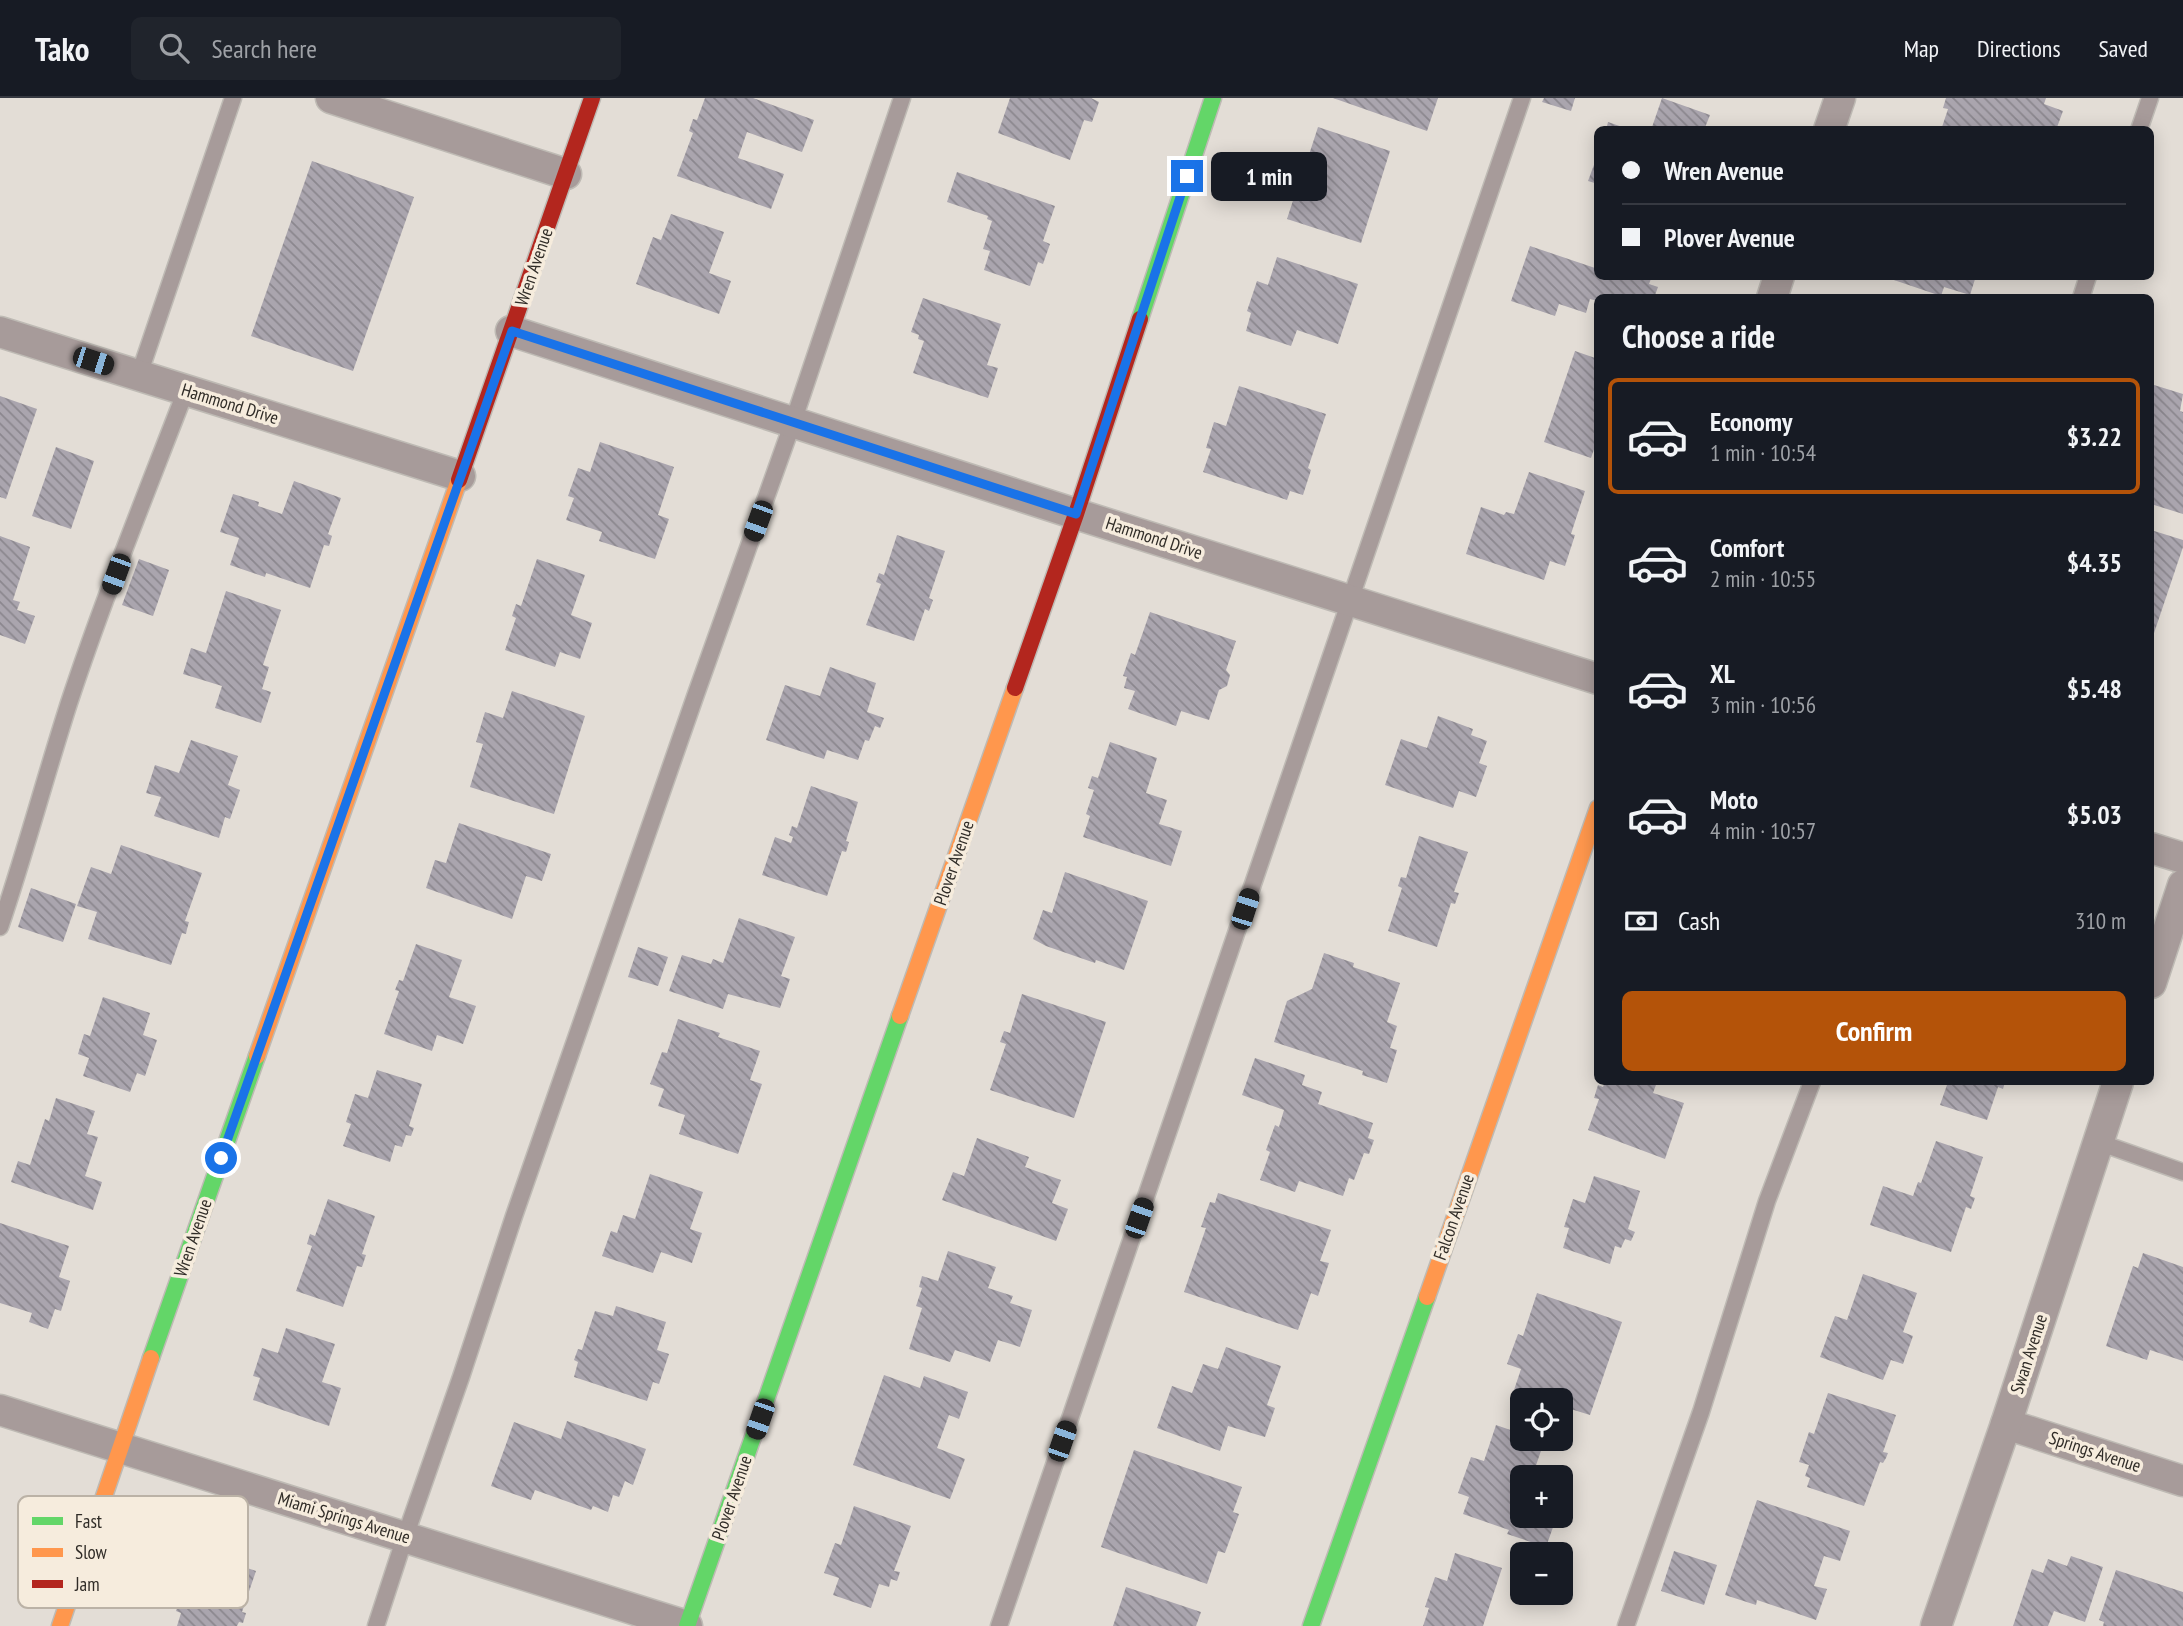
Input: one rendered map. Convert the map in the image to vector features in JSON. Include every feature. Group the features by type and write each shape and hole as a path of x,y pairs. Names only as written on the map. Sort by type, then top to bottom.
{"street":[{"path":"331,98 566,174"},
{"name":"Wren Avenue","path":"104,1496 592,98"},
{"name":"Plover Avenue","path":"687,1626 1076,514 1213,98"},
{"path":"1830,126 1840,98"},
{"name":"Hammond Drive","path":"512,331 1076,514 1594,678"},
{"name":"Hammond Drive","path":"0,332 460,475"},
{"name":"Falcon Avenue","path":"1311,1626 1594,819"},
{"path":"2154,849 2183,858"},
{"path":"2154,974 2183,885"},
{"name":"Swan Avenue","path":"1936,1626 2006,1424 2117,1085"},
{"name":"Miami Springs Avenue","path":"0,1410 687,1626"},
{"name":"Springs Avenue","path":"2006,1424 2183,1480"},
{"name":"Wren Avenue","path":"60,1626 66,1608"}],"lane":[{"path":"139,375 233,98"},
{"path":"376,1626 620,910 793,422 902,98"},
{"path":"999,1626 1522,98"},
{"path":"2140,126 2150,98"},
{"path":"0,927 25,855 69,703 186,390"},
{"path":"1626,1626 1700,1412 1767,1201 1811,1085"},
{"path":"2098,1142 2183,1172"}],"building":[{"path":"705,98 753,98 814,120 802,152 747,132 738,158 784,174 771,209 677,176 693,133 689,131 693,119 697,120"},
{"path":"1010,98 1091,98 1099,102 1092,122 1084,120 1070,160 998,133"},
{"path":"1333,98 1438,98 1427,131"},
{"path":"1544,98 1575,98 1571,111 1542,102"},
{"path":"1662,98 1710,115 1706,126 1652,126"},
{"path":"1946,98 2046,98 2044,104 2063,111 2057,126 1942,126 1948,109 1943,108"},
{"path":"1318,127 1390,151 1361,243 1287,219 1300,179 1296,178 1301,163 1306,164"},
{"path":"312,161 414,197 353,371 251,336"},
{"path":"1594,165 1594,183 1588,181"},
{"path":"957,172 1055,206 1043,241 1050,244 1043,264 1038,262 1030,286 984,270 990,251 983,249 992,221 987,219 988,216 947,202"},
{"path":"671,214 724,232 709,273 731,281 719,314 636,284 653,237 661,240"},
{"path":"1530,246 1594,268 1594,280 1650,280 1649,284 1658,287 1655,294 1594,294 1594,300 1590,299 1586,313 1559,304 1555,316 1511,301"},
{"path":"1277,257 1358,284 1338,344 1297,330 1291,346 1246,331 1251,313 1247,311 1257,281 1268,285"},
{"path":"1894,280 1975,280 1970,294 1944,287 1942,294"},
{"path":"923,298 1001,324 987,365 998,368 988,398 913,373 924,341 911,332"},
{"path":"1575,351 1594,358 1594,449 1591,458 1544,442"},
{"path":"2154,385 2183,394 2180,411 2183,412 2183,514 2154,505"},
{"path":"1239,386 1326,414 1308,468 1311,470 1303,495 1290,491 1287,500 1203,472 1211,449 1206,448 1214,422 1226,426"},
{"path":"0,396 37,409 6,499 0,497"},
{"path":"600,442 674,467 658,515 669,519 655,559 599,541 602,532 566,520 574,498 568,496 578,468 590,472"},
{"path":"56,447 94,461 71,529 32,516"},
{"path":"1529,472 1585,491 1571,534 1575,535 1565,566 1550,561 1544,580 1466,554 1481,507 1504,515 1506,512 1514,514"},
{"path":"294,481 341,498 328,534 332,536 329,546 324,545 310,588 266,573 265,577 230,565 239,538 220,532 233,494 259,502 258,506 282,514"},
{"path":"2154,531 2183,540 2154,633"},
{"path":"897,535 945,551 929,598 933,600 929,611 925,609 914,641 866,625 881,584 876,582 879,573 884,575"},
{"path":"0,536 30,547 13,600 20,602 17,610 35,616 25,644 0,635"},
{"path":"139,559 169,570 153,616 122,605"},
{"path":"537,559 585,575 571,615 592,623 580,659 560,652 555,667 505,650 516,618 512,616 516,604 521,606"},
{"path":"226,591 281,610 263,665 269,667 262,689 271,692 261,723 215,708 222,686 183,674 191,648 206,653"},
{"path":"1150,612 1236,641 1226,670 1230,675 1227,686 1219,690 1209,720 1181,711 1176,726 1128,709 1135,691 1124,688 1127,677 1123,676 1131,653 1135,655"},
{"path":"830,667 876,683 867,712 884,718 880,728 875,726 869,741 865,740 858,760 827,750 824,759 766,740 785,685 820,696"},
{"path":"512,691 585,716 554,814 470,787 483,744 476,742 485,712 503,718"},
{"path":"1438,716 1473,729 1471,735 1487,741 1479,763 1487,766 1476,797 1459,791 1453,808 1385,785 1401,739 1427,748"},
{"path":"191,740 238,756 228,785 240,790 230,819 225,817 219,838 154,816 161,797 146,793 155,765 179,773"},
{"path":"1110,742 1157,758 1146,793 1167,800 1159,824 1182,831 1171,866 1083,837 1090,816 1086,814 1094,790 1088,788 1092,776 1098,778"},
{"path":"811,786 858,802 846,841 849,842 846,852 842,851 827,896 762,875 775,837 791,843 793,837 789,835 792,826 797,828"},
{"path":"459,823 551,854 542,881 526,876 512,919 426,888 435,860 446,863"},
{"path":"1419,836 1468,852 1454,892 1459,893 1455,904 1451,903 1437,947 1388,931 1402,888 1398,886 1401,877 1406,878"},
{"path":"121,845 202,873 185,921 189,922 186,934 182,933 171,965 88,939 97,912 77,906 91,867 111,874"},
{"path":"1065,872 1148,901 1124,970 1096,960 1095,963 1033,939 1043,910 1052,913"},
{"path":"31,888 76,904 63,942 18,927"},
{"path":"739,918 795,937 781,976 790,979 780,1008 728,994 723,1009 669,991 682,955 711,964 713,959 723,963"},
{"path":"416,944 462,960 449,997 476,1006 463,1044 437,1035 432,1051 384,1034 399,991 395,990 399,980 403,981"},
{"path":"638,947 668,957 658,986 628,977"},
{"path":"1324,953 1354,963 1353,967 1400,983 1387,1022 1397,1026 1390,1048 1397,1050 1387,1083 1362,1075 1363,1071 1274,1042 1287,1001 1312,989"},
{"path":"1022,994 1106,1022 1074,1118 990,1090 1006,1044 1000,1042 1004,1031 1010,1033"},
{"path":"103,997 150,1013 143,1035 157,1040 145,1076 137,1073 130,1092 83,1076 89,1058 78,1054 84,1034 90,1036"},
{"path":"678,1019 720,1033 718,1037 760,1051 750,1080 762,1084 738,1154 679,1134 685,1115 658,1106 664,1089 650,1084 662,1052 667,1053"},
{"path":"1255,1058 1305,1075 1302,1085 1322,1092 1318,1104 1373,1123 1368,1138 1374,1140 1369,1154 1364,1153 1354,1180 1349,1178 1343,1196 1299,1181 1295,1192 1260,1180 1270,1152 1266,1150 1275,1125 1279,1127 1284,1110 1242,1095"},
{"path":"377,1070 422,1084 409,1126 414,1128 411,1136 406,1135 402,1147 395,1145 390,1162 343,1146 351,1124 346,1122 355,1094 368,1098"},
{"path":"1598,1085 1656,1085 1653,1093 1684,1103 1665,1159 1588,1130 1599,1099 1594,1098"},
{"path":"1947,1085 2004,1085 2003,1089 1998,1087 1987,1120 1940,1105"},
{"path":"56,1098 95,1111 87,1134 98,1137 85,1176 102,1182 93,1210 11,1182 18,1161 30,1165 45,1119 49,1121"},
{"path":"977,1138 1029,1157 1025,1167 1061,1180 1052,1203 1068,1209 1056,1241 942,1200 953,1172 964,1176"},
{"path":"1936,1141 1983,1157 1970,1196 1975,1198 1971,1209 1966,1207 1951,1252 1870,1225 1883,1186 1913,1196 1918,1182 1921,1183"},
{"path":"650,1174 703,1192 690,1229 702,1233 692,1263 661,1252 653,1273 602,1256 611,1231 617,1233 623,1215 635,1219"},
{"path":"1594,1176 1640,1191 1628,1229 1635,1232 1631,1241 1625,1239 1621,1248 1615,1246 1610,1264 1563,1248 1569,1228 1564,1227 1573,1199 1585,1203"},
{"path":"1218,1193 1331,1230 1320,1261 1329,1263 1318,1296 1311,1293 1298,1330 1184,1292 1206,1228 1201,1227 1210,1202 1215,1203"},
{"path":"328,1199 375,1216 362,1254 366,1255 362,1267 357,1266 343,1307 296,1291 312,1246 307,1244 310,1234 315,1236"},
{"path":"0,1223 69,1246 59,1277 70,1281 61,1311 55,1309 48,1329 29,1322 32,1313 0,1303"},
{"path":"948,1251 996,1267 988,1288 1013,1296 1010,1303 1032,1310 1020,1347 998,1340 990,1362 955,1350 950,1362 909,1349 922,1308 916,1306 922,1288 919,1287 922,1276 938,1281"},
{"path":"2143,1253 2183,1267 2183,1361 2150,1350 2147,1360 2106,1346 2133,1266 2138,1268"},
{"path":"1863,1274 1917,1293 1903,1332 1913,1336 1903,1364 1891,1360 1883,1380 1820,1357 1835,1316 1847,1320"},
{"path":"1537,1293 1622,1322 1590,1415 1573,1410 1573,1388 1515,1388 1521,1369 1507,1364 1518,1334 1523,1336"},
{"path":"616,1306 666,1322 657,1350 669,1354 659,1384 653,1382 647,1401 574,1377 578,1362 574,1360 578,1349 582,1350 595,1311 613,1316"},
{"path":"286,1328 335,1344 322,1382 341,1388 329,1426 253,1400 260,1378 253,1376 262,1348 278,1353"},
{"path":"1226,1347 1281,1366 1267,1405 1275,1408 1265,1437 1228,1426 1220,1451 1157,1428 1172,1386 1192,1393 1203,1364 1218,1369"},
{"path":"884,1375 920,1388 924,1376 968,1392 959,1419 949,1415 937,1448 965,1459 950,1499 853,1465"},
{"path":"1828,1393 1896,1415 1883,1452 1888,1453 1883,1463 1880,1462 1864,1506 1807,1487 1810,1478 1805,1476 1809,1465 1799,1462 1809,1432 1814,1434"},
{"path":"567,1421 646,1449 633,1485 625,1481 619,1497 613,1495 608,1512 593,1506 591,1510 535,1490 531,1500 491,1486 514,1422 561,1439"},
{"path":"1496,1425 1510,1430 1510,1451 1541,1451 1536,1465 1510,1465 1510,1528 1553,1528 1548,1542 1531,1542 1507,1534 1509,1530 1463,1514 1469,1497 1458,1493 1471,1457 1484,1461"},
{"path":"1134,1450 1242,1487 1233,1512 1239,1514 1225,1553 1218,1551 1207,1584 1101,1547"},
{"path":"1757,1500 1850,1531 1840,1561 1824,1556 1814,1586 1827,1589 1816,1620 1757,1600 1756,1605 1725,1595"},
{"path":"854,1506 911,1526 894,1571 900,1572 897,1581 891,1579 889,1587 879,1584 871,1608 833,1595 839,1578 824,1573 835,1543 841,1545"},
{"path":"1674,1551 1717,1565 1704,1605 1661,1591"},
{"path":"1455,1553 1502,1568 1483,1626 1423,1626 1429,1608 1425,1607 1435,1577 1447,1581"},
{"path":"2071,1556 2103,1567 2085,1622 2054,1611 2048,1626 2013,1626 2032,1569 2043,1573 2048,1559 2067,1566"},
{"path":"248,1568 256,1571 248,1594"},
{"path":"2116,1570 2183,1592 2183,1626 2103,1626 2104,1622 2099,1620"},
{"path":"1126,1587 1201,1612 1196,1626 1113,1626"},
{"path":"177,1608 243,1608 242,1612 246,1613 243,1623 239,1622 237,1626 177,1626 181,1613 176,1611"}],"traffic: fast":[{"path":"1140,319 1213,98"},
{"path":"687,1626 900,1016"},
{"path":"151,1358 257,1056"},
{"path":"1311,1626 1427,1297"}],"traffic: slow":[{"path":"257,1056 459,480"},
{"path":"900,1016 1015,688"},
{"path":"1427,1297 1594,819"},
{"path":"104,1496 151,1358"},
{"path":"60,1626 66,1608"}],"traffic: jam":[{"path":"459,480 592,98"},
{"path":"1015,688 1140,319"}],"route":[{"path":"221,1158 512,331 1076,514 1187,176"}]}
